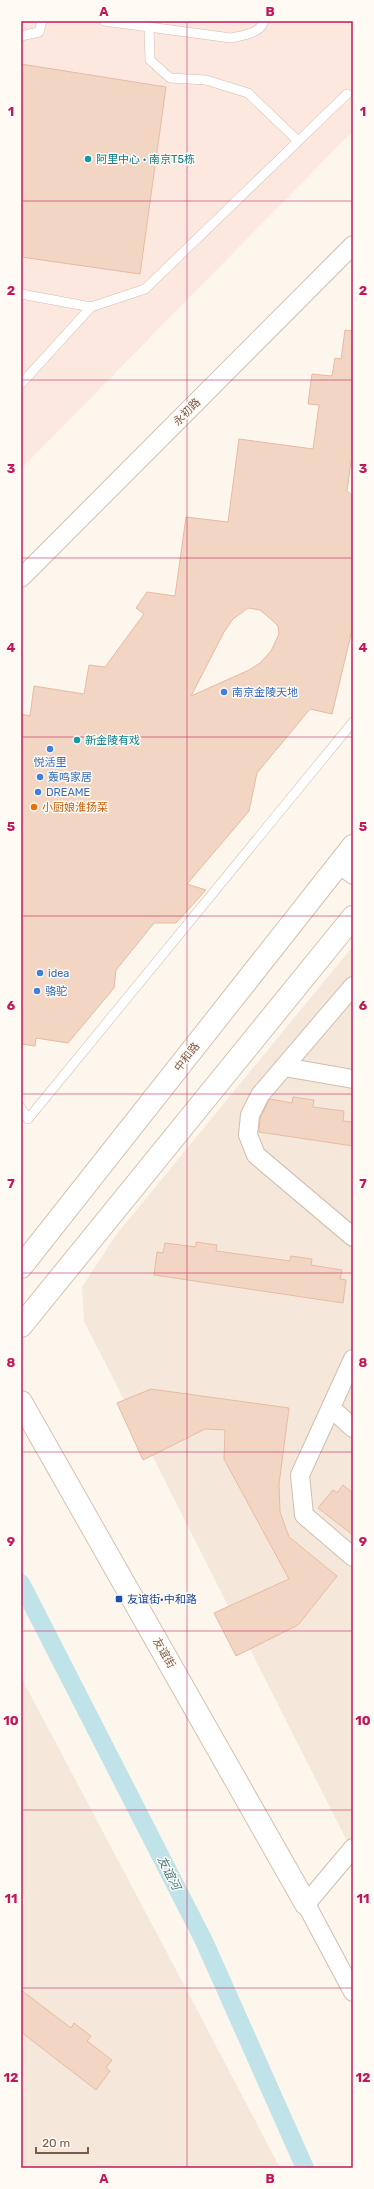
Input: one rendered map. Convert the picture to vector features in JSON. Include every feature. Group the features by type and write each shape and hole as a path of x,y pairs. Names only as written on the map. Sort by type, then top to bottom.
{"main road":[{"name":"中和路","path":"21,1267 346,870 353,846"},
{"path":"21,1326 353,918"},
{"name":"友谊街","path":"21,1402 306,1904"}],"street":[{"name":"永初路","path":"21,578 353,245"},
{"path":"353,986 260,1095 250,1115 248,1135 256,1155 353,1237"},
{"path":"284,1067 353,1079"},
{"path":"353,1359 300,1475 304,1515 353,1557"},
{"path":"331,1408 353,1428"},
{"path":"353,1848 306,1904 353,1992"}],"lane":[{"path":"21,36 39,32 42,21"},
{"path":"104,21 231,38 250,34 263,26 264,21"},
{"path":"149,27 150,60 170,78 206,80 248,93 298,141"},
{"path":"21,294 91,307 145,289 347,94"},
{"path":"21,384 91,307"},
{"path":"21,1108 28,1119 353,722"}],"shaded area":[{"path":"21,21 353,21 353,131 21,469"},
{"path":"353,946 353,1836 348,1843 84,1321 82,1287 116,1235"},
{"path":"21,1677 192,2000 280,2168 21,2168"}],"building":[{"name":"阿里中心 · 南京T5栋","path":"21,64 166,87 140,274 21,257"},
{"name":"南京金陵天地","path":"345,330 353,331 353,460 351,461 347,491 353,496 353,626 332,714 310,709 257,773 249,811 187,884 206,890 176,923 154,923 116,970 114,988 68,1043 36,1038 35,1046 21,1044 21,714 30,716 34,686 84,694 89,665 105,667 144,614 136,608 147,592 175,596 186,517 228,522 239,439 313,449 319,405 308,404 312,374 332,376 335,358 341,359","holes":["248,608 260,610 278,626 279,634 271,651 260,663 249,670 191,696 224,632 233,619"]},
{"path":"293,1097 314,1100 313,1107 344,1111 343,1121 353,1122 353,1146 259,1132 260,1118 270,1099 292,1103"},
{"path":"196,1242 217,1245 216,1251 290,1261 291,1256 312,1259 311,1265 342,1270 340,1279 346,1280 343,1303 154,1275 157,1252 163,1253 165,1243 196,1247"},
{"path":"151,1389 289,1408 279,1484 280,1512 289,1537 337,1576 298,1625 236,1656 214,1613 289,1579 224,1459 225,1430 205,1429 143,1460 117,1403"},
{"path":"343,1485 353,1493 353,1535 318,1508 333,1490 337,1493"},
{"path":"21,1990 71,2028 74,2023 91,2036 87,2041 112,2060 106,2068 110,2071 96,2090 21,2032"}],"waterway":[{"name":"友谊河","path":"21,1583 204,1941 305,2168"}],"place":[{"name":"阿里中心 · 南京T5栋","path":"88,159"},
{"name":"南京金陵天地","path":"224,692"},
{"name":"新金陵有戏","path":"77,740"},
{"name":"悦活里","path":"50,749"},
{"name":"轰鸣家居","path":"40,777"},
{"name":"DREAME","path":"38,792"},
{"name":"小厨娘淮扬菜","path":"34,807"},
{"name":"idea","path":"40,973"},
{"name":"骆驼","path":"37,991"},
{"name":"友谊街·中和路","path":"119,1599"}]}
